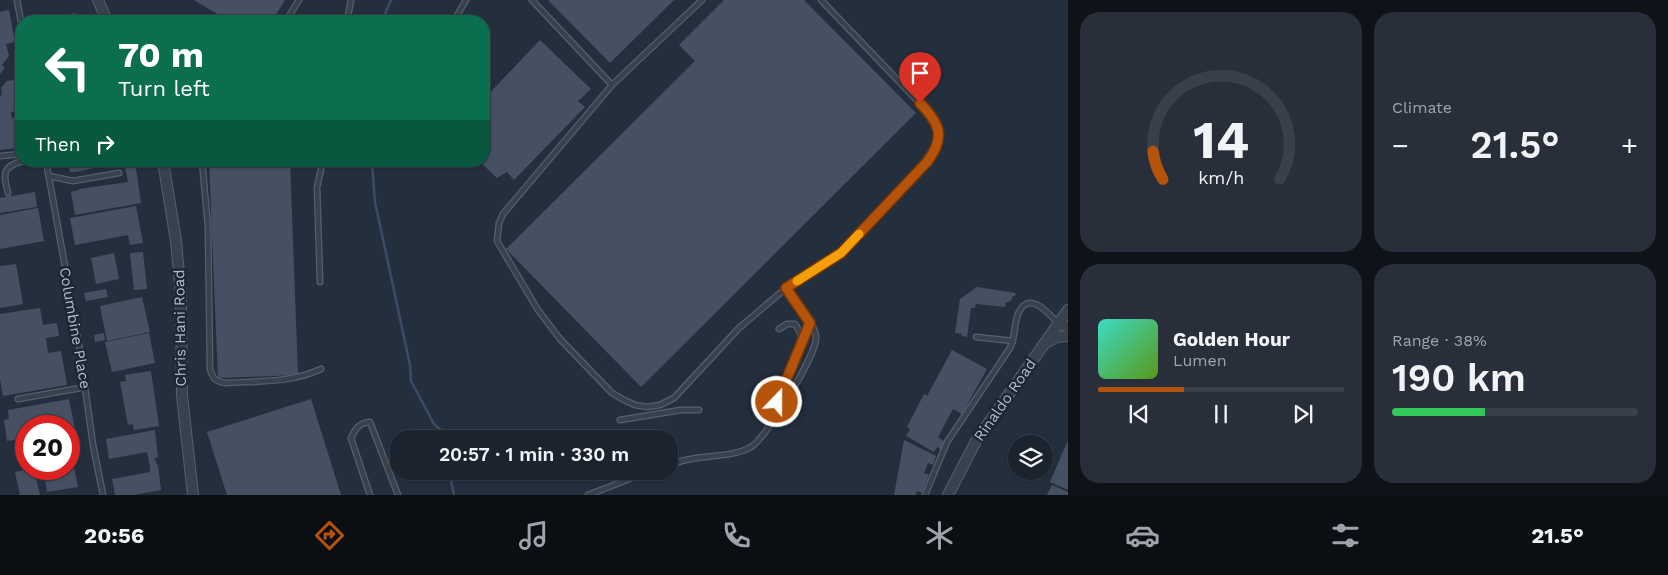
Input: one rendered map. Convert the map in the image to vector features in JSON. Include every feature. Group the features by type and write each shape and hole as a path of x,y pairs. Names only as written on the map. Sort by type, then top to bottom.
{"street":[{"path":"98,0 104,15"},
{"name":"Chris Hani Road","path":"164,167 176,241 181,296 182,395 190,482 193,495"},
{"name":"Rinaldo Road","path":"948,495 976,441 1044,343 1063,325 1068,310"},
{"path":"1044,343 1068,336"}],"lane":[{"path":"17,0 20,15"},
{"path":"290,15 299,0"},
{"path":"348,15 351,0"},
{"path":"457,15 466,0"},
{"path":"532,0 612,84"},
{"path":"702,0 612,84 498,222 497,241 538,310 560,339 612,393 634,405 647,407 660,405 674,398 739,328 786,288 841,253 927,162 935,151 939,140 938,128 932,116 821,0"},
{"path":"0,156 15,155"},
{"path":"8,193 5,183 6,172 15,163"},
{"name":"Columbine Place","path":"47,167 86,387 93,445 102,495"},
{"path":"203,167 208,228 210,369 212,378 217,382 281,380 300,378 321,369"},
{"path":"320,282 317,187 322,167"},
{"path":"49,176 73,181 119,173"},
{"path":"678,462 740,452 752,447 765,434 776,418 815,347 816,336 810,323 786,288"},
{"path":"924,495 948,442 997,369 1013,341 1018,315 1024,305 1031,303 1039,305 1063,325"},
{"path":"765,434 810,323"},
{"path":"779,329 787,324 795,324 801,334 801,343"},
{"path":"976,337 1013,341"},
{"path":"18,399 86,387"},
{"path":"620,420 681,410 699,410"},
{"path":"370,495 351,438 358,426 370,422 398,495"},
{"path":"588,495 627,480"}],"building":[{"path":"194,0 285,0 276,15 219,15"},
{"path":"548,0 674,0 610,63"},
{"path":"724,0 804,0 916,113 641,387 506,249 695,61 679,45"},
{"path":"9,10 15,42 6,44 9,56 2,65 5,68 0,74 0,12"},
{"path":"540,40 591,89 578,101 585,107 514,180 507,172 497,178 485,167 490,167 490,93"},
{"path":"15,80 15,111 11,112 12,118 15,118 15,148 0,150 0,96 2,95 1,88 7,81"},
{"path":"69,167 99,167 76,172 70,172"},
{"path":"125,167 136,167 141,203 75,215 71,192 79,189 128,182"},
{"path":"209,167 290,167 298,375 218,378"},
{"path":"35,192 37,207 0,213 0,198"},
{"path":"136,206 143,243 130,245 128,235 75,245 70,218"},
{"path":"38,208 44,241 0,249 0,215"},
{"path":"143,252 147,289 134,290 130,253"},
{"path":"114,253 119,279 96,284 91,258"},
{"path":"16,264 23,304 0,308 0,266"},
{"path":"977,287 1016,293 1009,302 1006,302 1005,307 976,304 975,308 971,308 967,337 962,336 962,334 955,333 960,299"},
{"path":"106,289 108,297 86,301 84,293"},
{"path":"142,297 150,332 107,341 100,306"},
{"path":"40,308 43,325 57,323 59,336 46,338 48,353 61,351 67,385 3,396 0,379 0,314"},
{"path":"104,333 105,340 95,342 94,335"},
{"path":"149,333 155,363 112,372 105,342"},
{"path":"952,350 987,369 962,414 953,409 938,437 945,442 941,450 937,447 934,452 906,436 910,429 907,427 924,394 927,396"},
{"path":"151,371 159,426 134,430 133,424 128,425 120,382 126,381 125,375"},
{"path":"69,399 72,415 15,415 15,440 7,441 4,420 9,419 8,410"},
{"path":"311,399 341,495 227,495 207,432"},
{"path":"155,430 158,457 155,458 158,465 161,490 134,495 115,495 112,479 150,472 150,467 147,452 109,459 106,439"},
{"path":"904,440 936,456 933,465 928,463 924,473 929,475 922,493 917,491 916,495 894,495"},
{"path":"1068,440 1068,490 1050,482 1053,480 1053,475"},
{"path":"17,480 37,480 40,495 20,495"},
{"path":"45,480 77,480 78,487 47,492"},
{"path":"1052,485 1068,492 1068,495 1047,495"}],"waterway":[{"path":"385,15 391,0"},
{"path":"372,167 375,202 410,365 411,381 434,424 441,430"},
{"path":"451,480 454,495"}],"slow traffic":[{"path":"797,281 841,253 859,234"}],"route":[{"path":"777,402 810,323 786,288 841,253 927,162 935,151 939,140 938,128 932,116 920,103"}]}
